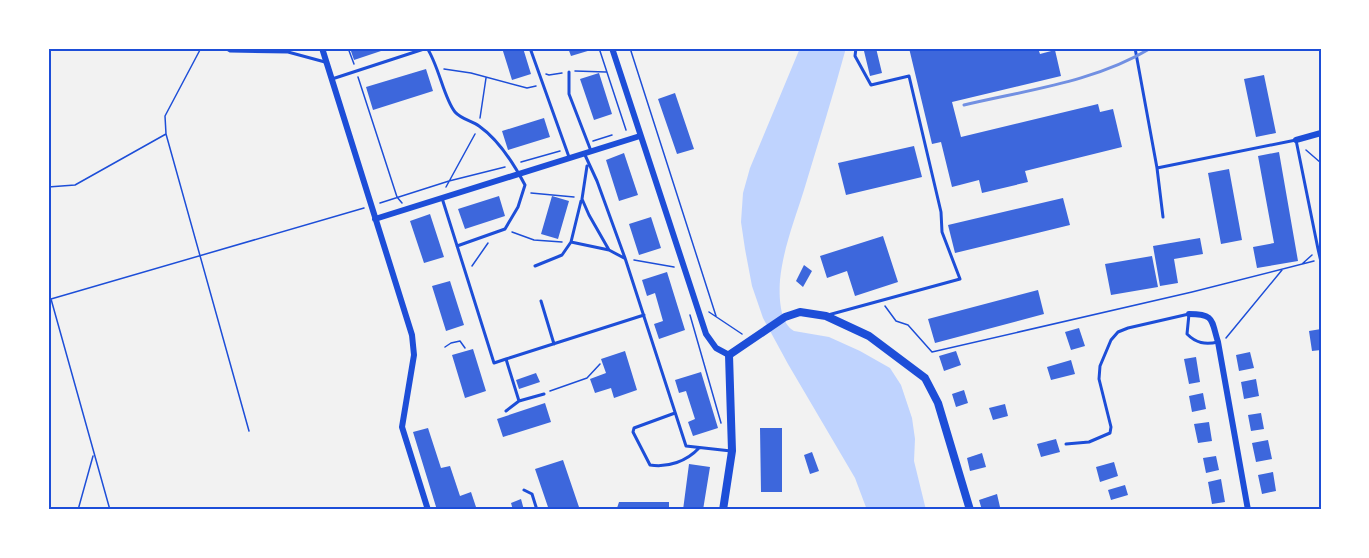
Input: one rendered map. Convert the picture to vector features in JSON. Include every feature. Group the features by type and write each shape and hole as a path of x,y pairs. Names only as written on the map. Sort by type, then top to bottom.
{"street":[{"path":"322,48 412,335 414,355 402,427 428,510"},
{"path":"612,48 637,137 706,334 716,348 729,355"},
{"path":"1296,140 1321,133"},
{"path":"375,219 442,196 637,137"},
{"path":"729,355 785,317 800,312 826,316 869,336 925,378 938,403 970,510"},
{"path":"1189,314 1204,314 1209,317 1218,342 1248,510"},
{"path":"723,510 732,451 729,355"}],"lane":[{"path":"225,48 230,51 288,52 327,63"},
{"path":"332,79 427,48 435,60 450,103 456,113 479,126 496,141 519,172 525,185 518,207 505,229 457,246"},
{"path":"530,48 569,157"},
{"path":"826,316 960,279 942,232 941,212 909,76 871,85 855,56 856,48"},
{"path":"1135,48 1157,168 1163,217"},
{"path":"535,266 562,255 571,242 582,199 588,164 588,142 569,94 569,72"},
{"path":"1157,168 1296,140 1321,261"},
{"path":"588,164 597,181 625,258 686,446 732,451"},
{"path":"442,196 494,363 644,315"},
{"path":"582,199 588,215 609,250"},
{"path":"571,242 609,250 625,258"},
{"path":"541,301 554,344"},
{"path":"1066,444 1089,442 1110,433 1111,428 1099,379 1100,366 1111,340 1118,332 1189,314 1187,334 1192,340 1206,345 1218,342"},
{"path":"506,359 519,401"},
{"path":"506,411 519,401 544,394"},
{"path":"675,413 634,428 633,432 650,465 668,465 691,456 699,448"},
{"path":"524,490 532,494 537,510"}],"path":[{"path":"201,48 165,116 166,134 249,431"},
{"path":"348,48 397,197 406,208"},
{"path":"599,48 627,131 637,137"},
{"path":"630,48 716,316"},
{"path":"435,60 445,69 471,73 527,88 544,84"},
{"path":"442,196 479,126 486,78"},
{"path":"48,188 75,185 166,134"},
{"path":"588,142 617,134"},
{"path":"110,510 51,299 372,206 449,181 566,149"},
{"path":"1311,156 1321,163"},
{"path":"525,185 531,193 582,199"},
{"path":"505,229 534,240 571,242"},
{"path":"466,276 477,255 496,232"},
{"path":"883,301 886,309 896,321 908,325 932,351 1321,261"},
{"path":"1218,342 1224,342 1282,270"},
{"path":"689,312 723,428"},
{"path":"445,347 460,341 465,348"},
{"path":"544,394 587,378 600,364"},
{"path":"78,510 93,455"}],"water":[{"path":"800,48 846,48 784,257 780,286 783,315 785,322 794,331 829,337 890,368 901,385 912,418 915,439 914,461 926,510 867,510 855,478 763,318 752,286 741,222 743,193 750,168"}],"building":[{"path":"350,48 390,48 354,60"},
{"path":"502,48 523,48 531,74 512,80"},
{"path":"568,48 590,48 591,50 571,56"},
{"path":"876,48 882,73 870,76 864,51"},
{"path":"909,48 1038,48 1040,54 1055,50 1061,76 952,102 961,137 1098,104 1100,112 1113,109 1122,147 1025,171 1028,182 982,193 979,180 952,187 941,142 932,144"},
{"path":"426,69 433,91 373,110 366,87"},
{"path":"599,73 612,114 594,120 580,79"},
{"path":"1264,75 1276,133 1256,137 1244,79"},
{"path":"675,93 694,149 677,154 658,99"},
{"path":"544,118 550,137 508,150 502,131"},
{"path":"914,146 922,177 846,195 838,163"},
{"path":"1279,152 1298,261 1257,268 1253,247 1274,243 1258,156"},
{"path":"624,153 638,195 619,201 606,160"},
{"path":"1229,169 1242,240 1221,244 1208,173"},
{"path":"499,196 505,216 465,229 458,209"},
{"path":"552,196 569,201 558,239 541,234"},
{"path":"1063,198 1070,225 955,253 948,225"},
{"path":"430,214 444,257 424,263 410,221"},
{"path":"651,217 661,248 639,255 629,224"},
{"path":"883,236 898,282 855,296 847,271 827,278 820,256"},
{"path":"1200,238 1203,254 1174,259 1178,283 1160,286 1153,246"},
{"path":"1152,256 1158,287 1111,295 1105,264"},
{"path":"804,265 812,271 803,287 796,281"},
{"path":"667,272 685,330 659,339 654,324 663,321 655,293 647,296 642,280"},
{"path":"450,281 464,325 446,331 432,286"},
{"path":"1038,290 1044,314 935,343 928,319"},
{"path":"1079,328 1085,346 1071,350 1065,332"},
{"path":"1321,329 1321,350 1312,351 1309,331"},
{"path":"473,349 486,391 465,398 452,355"},
{"path":"625,351 637,390 614,398 611,388 595,393 590,379 606,373 601,359"},
{"path":"956,351 961,365 944,371 939,356"},
{"path":"1250,352 1254,368 1239,371 1236,355"},
{"path":"1196,357 1200,382 1189,384 1184,359"},
{"path":"1071,360 1075,374 1051,380 1047,367"},
{"path":"701,372 718,428 693,436 688,422 695,419 686,391 679,393 675,380"},
{"path":"536,373 540,382 519,389 516,380"},
{"path":"1256,379 1259,396 1244,399 1241,382"},
{"path":"964,390 968,403 956,407 952,394"},
{"path":"1203,393 1206,409 1192,412 1189,396"},
{"path":"545,403 551,422 503,437 497,419"},
{"path":"1005,404 1008,416 993,420 989,408"},
{"path":"1261,413 1264,429 1251,431 1248,415"},
{"path":"1209,422 1212,441 1198,443 1194,424"},
{"path":"428,428 441,468 450,466 460,496 471,492 477,510 437,510 413,432"},
{"path":"760,428 782,428 782,492 761,492"},
{"path":"1056,439 1060,452 1041,457 1037,444"},
{"path":"1268,440 1272,459 1256,462 1252,443"},
{"path":"812,452 819,471 810,474 804,455"},
{"path":"982,453 986,467 970,471 967,458"},
{"path":"1216,456 1219,470 1206,473 1203,458"},
{"path":"563,460 580,510 549,510 535,469"},
{"path":"1114,462 1118,476 1100,482 1096,467"},
{"path":"689,464 710,467 703,510 683,510"},
{"path":"1273,472 1276,491 1262,494 1258,475"},
{"path":"1221,479 1225,502 1212,504 1208,482"},
{"path":"1125,485 1128,495 1111,500 1108,490"},
{"path":"997,494 1000,507 982,510 979,500"},
{"path":"521,499 524,510 513,510 511,503"},
{"path":"619,502 669,502 669,510 618,510"}],"railway":[{"path":"964,105 1084,77 1129,60 1151,48"}]}
